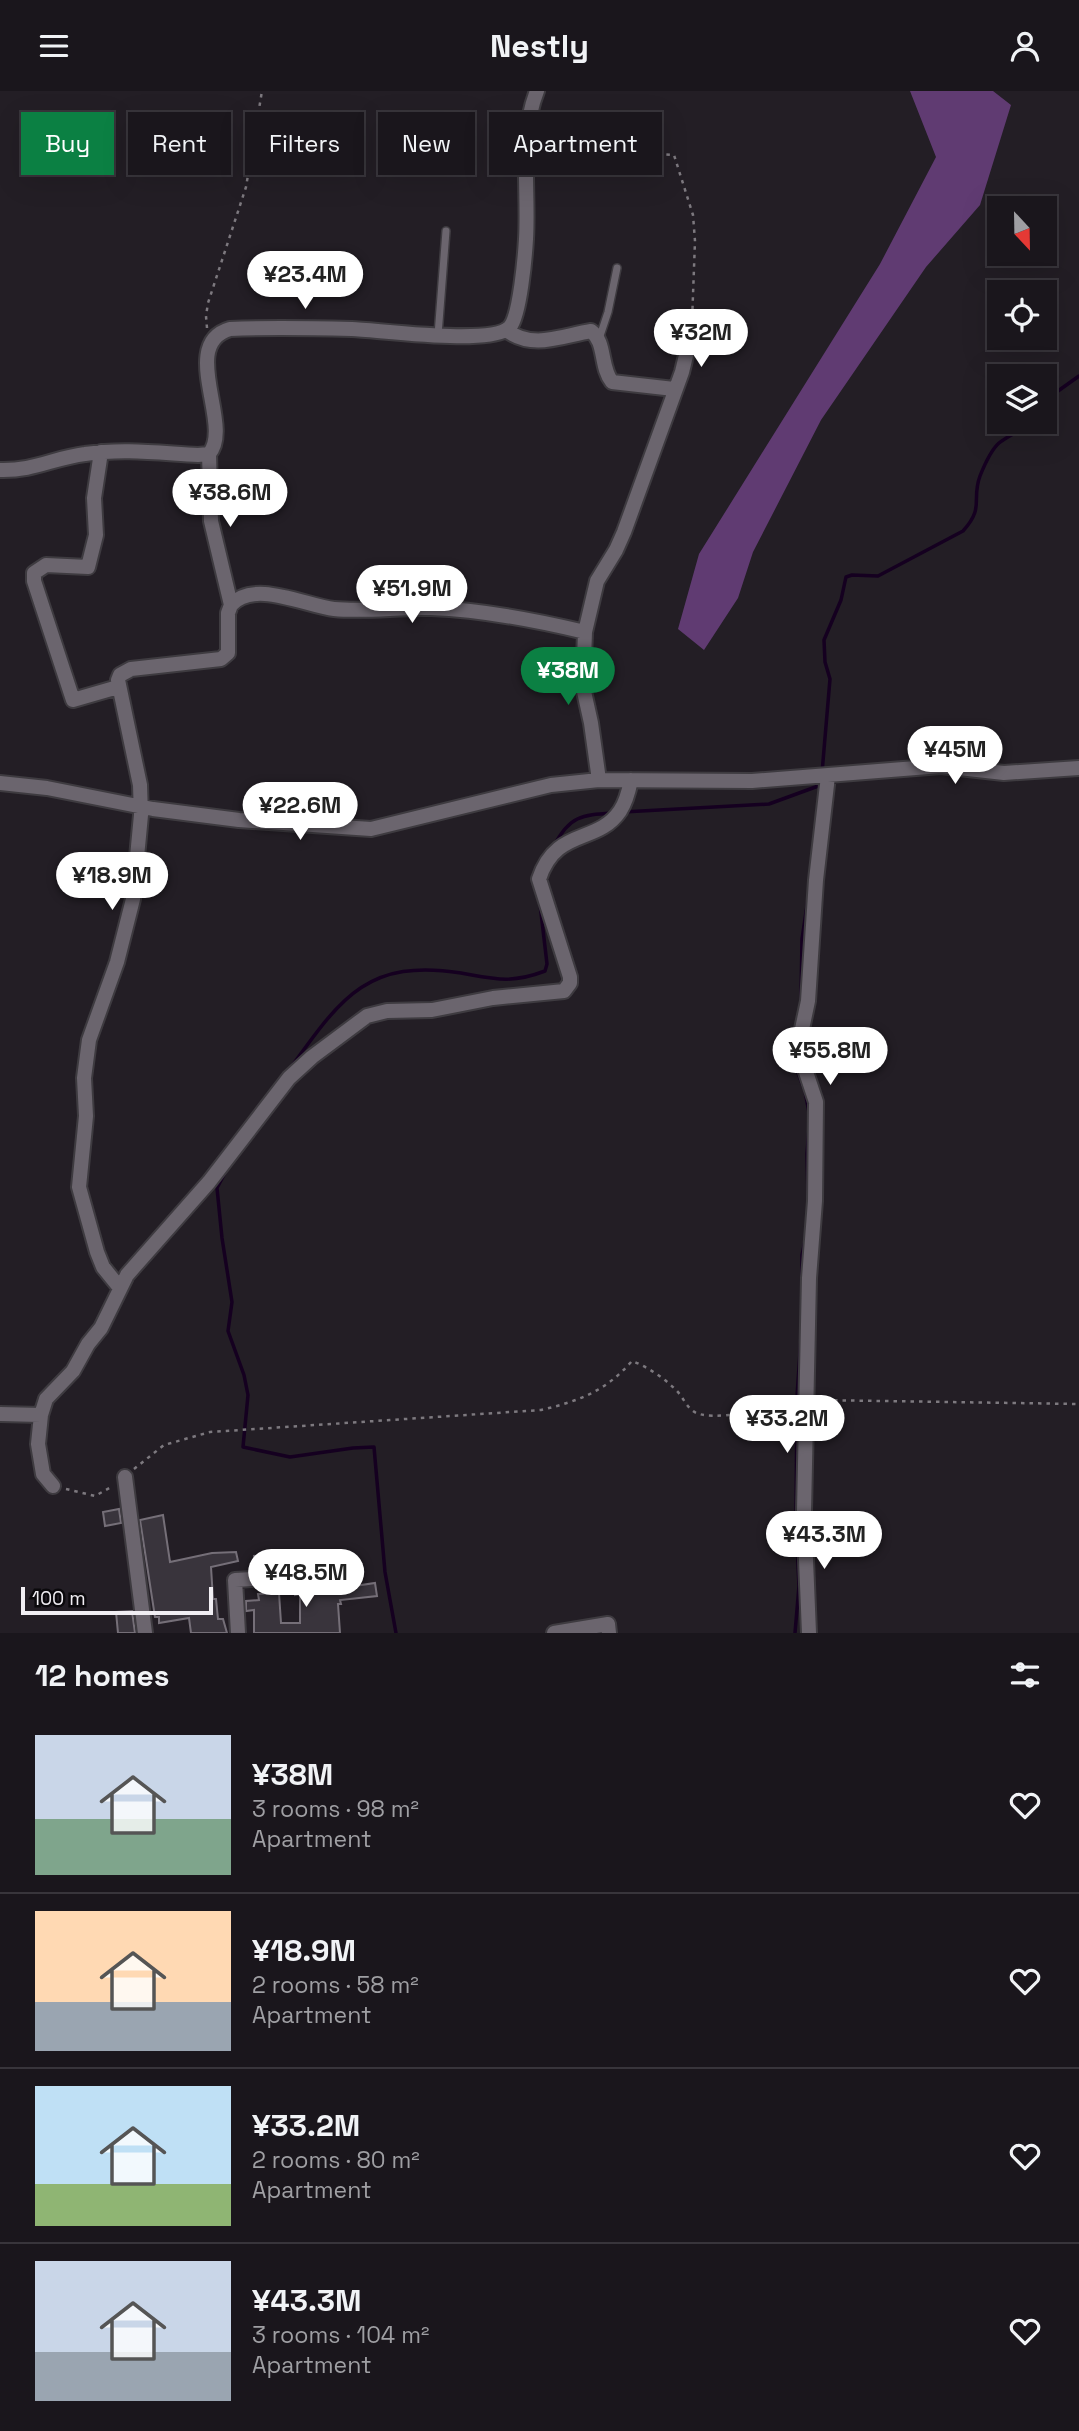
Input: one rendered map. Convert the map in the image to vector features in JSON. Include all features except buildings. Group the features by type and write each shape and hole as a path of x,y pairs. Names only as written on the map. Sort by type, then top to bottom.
{"street":[{"path":"532,112 537,91"},
{"path":"231,605 211,521 209,454 216,439 207,367 213,340 221,331 242,328 353,329 438,335 481,335 506,330 516,314 523,267 527,175"},
{"path":"506,330 515,337 529,341 594,332 604,367 612,382 674,389"},
{"path":"599,780 592,723 583,687 585,632 597,582 624,532 687,357 691,335"},
{"path":"0,470 32,468 82,454 101,452 134,450 198,456 209,454"},
{"path":"101,452 94,498 96,535 88,567 46,565 34,573 34,581 73,700 118,687"},
{"path":"120,1288 103,1267 79,1187 86,1116 84,1078 89,1040 114,974 133,899 141,807 140,785 118,687 120,675 131,669 221,659 230,649 228,613 231,605 240,598 277,595 330,608 414,607 462,610 529,619 585,632"},
{"path":"0,783 47,788 141,807 239,820 371,829 551,785 599,780 752,781 941,766 984,772 1021,773 1079,768"},
{"path":"809,1633 804,1511 809,1277 816,1201 816,1102 799,1048 808,1001 816,880 828,776"},
{"path":"53,1486 43,1474 38,1444 41,1415 46,1399 73,1371 88,1344 101,1328 127,1275 209,1182 289,1078 368,1016 387,1011 432,1010 493,998 564,991 570,977 539,879 543,867 558,847 606,824 620,812 631,780"},
{"path":"0,1414 41,1415"},
{"path":"125,1477 145,1633"},
{"path":"238,1633 235,1580 287,1577"},
{"path":"554,1633 608,1624 609,1633"}],"lane":[{"path":"438,335 446,231"},
{"path":"598,339 612,297 617,268"}],"path":[{"path":"213,340 208,332 206,316 246,187 262,91"},
{"path":"662,154 674,155 693,215 695,304 691,335"},
{"path":"53,1486 95,1496 125,1477 164,1445 210,1432 402,1420 558,1406 616,1379 632,1361 645,1366 677,1391 687,1406 699,1415 737,1414 806,1399 1079,1404"}],"shaded area":[{"path":"910,91 993,91 1011,105 980,205 926,267 821,420 753,552 738,598 704,650 678,629 699,554 880,264 936,157"}],"waterway":[{"path":"1057,392 1079,376"},
{"path":"822,773 830,679 825,662 824,640 841,600 846,577 878,576 963,531 974,516 978,484 991,454 999,443 1013,434"},
{"path":"623,812 769,804 821,785"},
{"path":"554,846 565,828 577,819 612,813"},
{"path":"801,999 802,939 808,899"},
{"path":"292,1066 342,1003 360,988 380,978 402,972 429,970 512,979 545,971 547,964 540,904"},
{"path":"793,1051 793,1060 805,1091 810,1118"},
{"path":"808,1194 809,1129"},
{"path":"228,1167 217,1188 232,1302 228,1331 244,1375 248,1395 243,1447 290,1457 374,1447 385,1572 396,1633"},
{"path":"802,1299 802,1255 806,1237"},
{"path":"795,1633 799,1586 796,1520 797,1396 801,1338"}]}
